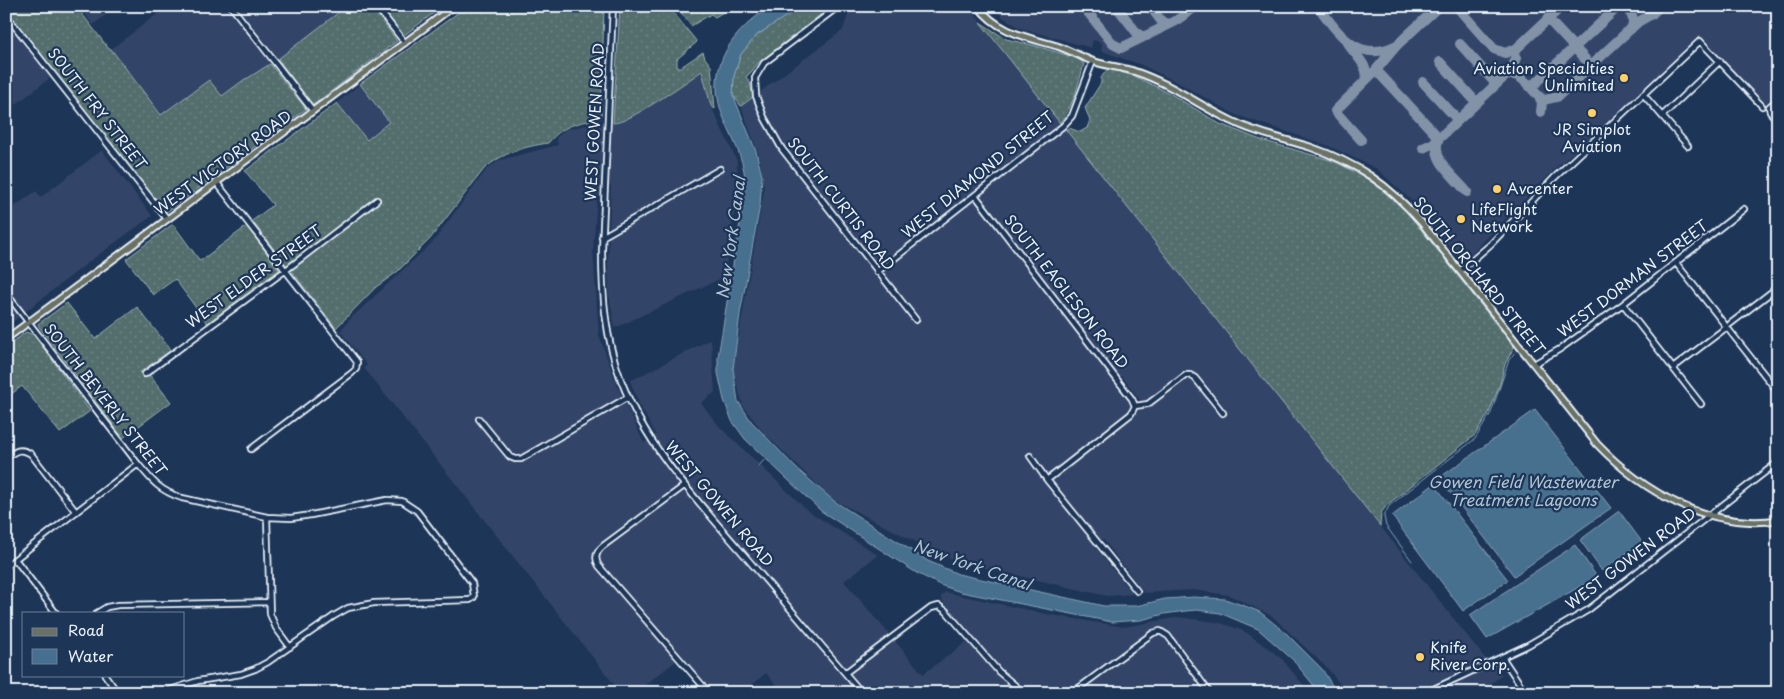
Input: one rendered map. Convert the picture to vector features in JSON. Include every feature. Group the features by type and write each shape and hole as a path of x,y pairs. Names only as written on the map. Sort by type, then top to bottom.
{"main road":[{"name":"WEST VICTORY ROAD","path":"6,339 454,6"},
{"name":"SOUTH ORCHARD STREET","path":"978,6 983,13 1004,30 1069,50 1094,61 1138,72 1163,83 1234,123 1311,148 1362,170 1380,181 1408,207 1597,444 1614,462 1659,494 1708,515"},
{"name":"WEST GOWEN ROAD","path":"1708,515 1745,521 1778,520"}],"street":[{"path":"232,6 313,111"},
{"path":"376,6 404,43"},
{"name":"WEST GOWEN ROAD","path":"613,6 602,237 602,284 608,335 618,372 628,397 652,443 684,486 862,693"},
{"name":"SOUTH CURTIS ROAD","path":"839,6 764,63 755,78 756,96 764,117 782,149 916,320"},
{"name":"SOUTH FRY STREET","path":"6,14 167,219"},
{"path":"1460,271 1491,244 1554,178 1700,41 1762,106"},
{"name":"WEST DIAMOND STREET","path":"877,272 1063,126 1072,116 1094,61"},
{"path":"1662,116 1720,61"},
{"path":"1643,94 1688,146"},
{"path":"1778,99 1769,107 1770,112 1778,121"},
{"path":"602,237 720,169"},
{"path":"217,183 356,360 357,365 352,373 251,449"},
{"name":"SOUTH EAGLESON ROAD","path":"975,195 1132,398 1135,406"},
{"name":"WEST ELDER STREET","path":"145,374 377,200"},
{"name":"WEST DORMAN STREET","path":"1534,364 1560,349 1623,304 1744,209"},
{"path":"1676,263 1728,326 1778,392"},
{"path":"1673,368 1777,289"},
{"name":"SOUTH BEVERLY STREET","path":"6,293 138,464 159,488 170,494 267,517 291,518 386,500 402,501 416,510 470,577 475,591 474,597 470,600 374,603 348,608 290,647"},
{"path":"1623,304 1701,404"},
{"path":"1047,480 1131,414 1135,406 1148,404 1186,375 1195,378 1223,413"},
{"path":"479,419 510,457 521,459 628,397"},
{"path":"6,458 20,450 25,450 31,454 76,512"},
{"path":"1030,456 1047,480 1137,591"},
{"path":"1708,515 1778,462"},
{"path":"6,566 138,464"},
{"path":"684,486 603,546 596,557 599,566 709,693"},
{"name":"WEST GOWEN ROAD","path":"1425,693 1558,629 1610,594 1708,515"},
{"path":"161,693 198,681 241,674 254,669 290,647 272,622 269,602 267,517"},
{"path":"15,559 55,612"},
{"path":"99,612 107,607 118,606 269,602"},
{"path":"845,673 931,608 939,606 946,611 999,672 1024,693"},
{"path":"1072,693 1152,633 1160,631 1168,636 1210,693"},
{"path":"1502,657 1526,693"},
{"path":"106,676 118,693"}],"shaded area":[{"path":"79,6 117,6 93,25"},
{"path":"168,6 347,6 278,59 245,79 222,96 209,80 161,115 111,49"},
{"path":"851,6 968,6 1484,657 1496,666 1502,675 1479,693 1347,693 1328,669 1272,616 1229,595 1193,590 1144,593 1103,539 1094,546 1133,594 1107,596 958,562 832,499 764,433 743,406 733,369 764,191 760,158 741,106 843,30","holes":["1122,376 1140,401 1140,409 1130,403 1114,383"]},
{"path":"991,6 1778,6 1778,95 1761,110 1700,41 1670,64 1555,169 1471,254 1455,253 1414,203 1377,169 1329,146 1236,115 1175,81 1139,64 1101,51 1102,43 1093,40 1091,48 1020,28 1004,18"},
{"path":"6,21 50,78 6,112"},
{"path":"702,71 711,106 737,161 738,190 724,277 615,328 609,295 608,262 611,185 597,197 593,250 599,335 618,388 644,443 656,435 641,408 630,381 711,339 715,392 701,403 719,426 808,511 878,555 844,581 923,674 973,637 940,598 945,592 1051,615 1124,627 1179,617 1221,623 1244,631 1282,659 1310,693 783,693 766,673 742,693 713,693 681,657 635,693 621,693 364,368 367,365 340,331 350,319 433,242 487,169 500,160 558,145 556,138 566,129 601,122 617,124"},
{"path":"360,84 390,122 367,140 337,103"},
{"path":"102,150 152,216 90,261 6,327 6,213 36,191 41,197"}],"green space":[{"path":"6,6 76,6 161,115 209,80 222,96 270,64 306,109 165,213 6,9"},
{"path":"347,6 371,6 397,41 313,105 278,59"},
{"path":"380,6 443,6 403,36"},
{"path":"474,6 604,6 601,118 572,125 554,136 548,143 514,151 491,163 484,169 430,239 397,272 376,287 336,328 291,270 380,201 377,198 287,266 252,221 273,205 245,171 337,103 367,140 389,122 360,84 459,12 465,12"},
{"path":"620,6 668,6 697,42 677,59 677,67 681,67 703,52 711,66 715,109 711,106 702,71 643,110 620,122 613,123"},
{"path":"676,6 733,6 715,17 711,14 691,26"},
{"path":"802,6 832,6 758,63 746,77 750,83 753,97 741,106 733,95 734,76 741,54 757,35"},
{"path":"980,22 1006,39 1080,59 1084,64 1072,102 1060,123"},
{"path":"1108,68 1134,76 1171,94 1220,124 1258,139 1333,161 1381,188 1408,213 1514,347 1505,364 1489,413 1475,435 1387,505 1381,513 1380,526 1066,130 1069,128 1080,132 1087,128 1090,120 1085,108"},
{"path":"173,224 200,261 247,226 279,270 207,323 175,279 153,295 126,259"},
{"path":"67,303 95,339 137,307 171,350 140,372 143,377 148,373 171,402 123,438 38,324"},
{"path":"26,332 34,335 90,411 60,433 22,386 6,398 6,347"}],"water":[{"path":"771,6 802,6 757,35 741,54 734,76 733,95 756,151 762,176 760,205 740,314 733,369 738,401 751,421 796,468 834,501 928,561 958,574 1104,606 1136,606 1165,599 1194,597 1225,599 1260,612 1287,634 1322,669 1337,693 1320,693 1293,660 1258,629 1220,613 1197,610 1164,614 1141,620 1112,622 961,592 940,585 915,572 821,511 745,439 732,421 724,400 718,373 718,357 743,209 745,181 740,155 721,111 717,94 717,78 720,63 735,37 745,26"},
{"name":"Gowen Field Wastewater Treatment Lagoons","path":"1535,410 1611,508 1514,576 1439,478"},
{"name":"Gowen Field Wastewater Treatment Lagoons","path":"1434,484 1508,580 1463,611 1392,516"},
{"name":"Gowen Field Wastewater Treatment Lagoons","path":"1619,511 1642,542 1602,571 1580,540"},
{"name":"Gowen Field Wastewater Treatment Lagoons","path":"1575,545 1597,577 1487,639 1470,615"}],"waterway":[{"path":"1412,561 1386,526 1384,516 1389,506 1475,439 1491,413 1509,360 1515,352"},
{"path":"758,467 765,459"}],"taxiway":[{"path":"1086,6 1087,11 1113,44 1121,48 1174,22 1197,6"},
{"path":"1116,6 1137,33 1141,36 1147,36"},
{"path":"1150,6 1162,22 1170,24"},
{"path":"1318,6 1333,26 1350,43 1360,49 1371,51 1383,50 1397,45"},
{"path":"1439,6 1397,45 1376,70 1439,138 1437,153 1440,160 1467,192"},
{"path":"1456,6 1494,49 1505,53 1516,49 1562,6"},
{"path":"1525,82 1531,85 1536,83 1619,6"},
{"path":"1624,6 1632,16 1631,29"},
{"path":"1504,77 1511,75 1521,78 1544,100 1557,97 1638,22 1652,14 1660,6"},
{"path":"1775,6 1778,10"},
{"path":"1548,19 1585,59"},
{"path":"1347,43 1364,66 1367,76 1365,81"},
{"path":"1460,44 1496,84"},
{"path":"1423,148 1434,143 1504,77 1512,68 1516,58"},
{"path":"1440,62 1477,103"},
{"path":"1361,140 1335,111 1376,70"},
{"path":"1423,82 1458,120"},
{"path":"1539,97 1542,102 1541,112"}],"place":[{"name":"Aviation Specialties Unlimited","path":"1624,78"},
{"name":"JR Simplot Aviation","path":"1592,113"},
{"name":"Avcenter","path":"1497,189"},
{"name":"LifeFlight Network","path":"1461,219"},
{"name":"Knife River Corp.","path":"1420,657"}],"water label":[{"name":"New York Canal","path":"731,238"},
{"name":"New York Canal","path":"972,565"}]}
